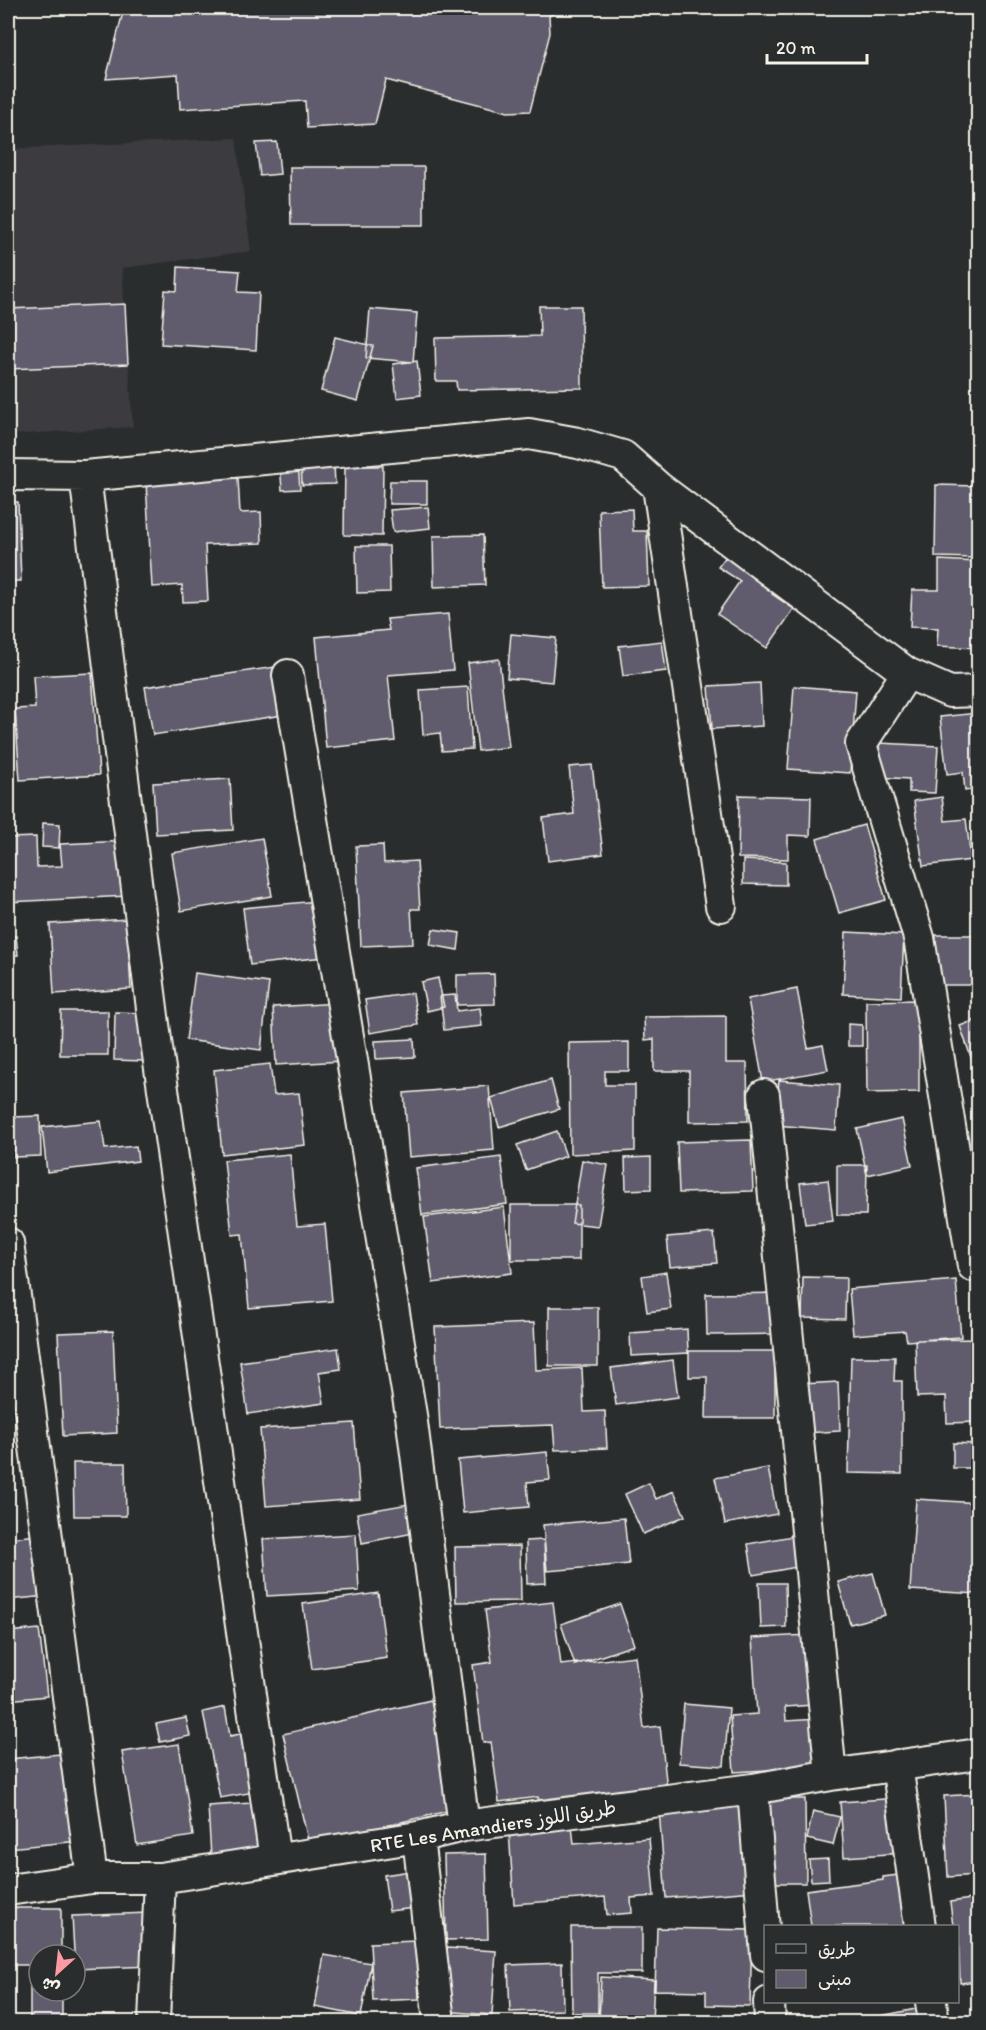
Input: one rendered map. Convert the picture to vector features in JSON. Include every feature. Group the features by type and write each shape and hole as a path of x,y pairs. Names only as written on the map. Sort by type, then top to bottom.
{"street":[{"path":"8,475 85,476 529,434 578,442 623,456 658,487 907,673 950,692 978,691"},
{"path":"85,476 158,1048 275,1858"},
{"path":"658,487 721,906"},
{"path":"907,673 861,744 919,938 973,1266"},
{"path":"288,675 411,1415 464,1826"},
{"path":"764,1095 831,1774"},
{"path":"8,1243 92,1878"},
{"name":"RTE Les Amandiers طريق اللوز","path":"8,1890 92,1878 160,1878 418,1837 464,1826 753,1789 831,1774 978,1754"},
{"path":"897,1765 920,1925"},
{"path":"753,1789 764,1941"},
{"path":"418,1837 439,2022"},
{"path":"154,2022 160,1878"},
{"path":"769,2003 770,2022"},
{"path":"931,2003 934,2022"}],"shaded area":[{"path":"236,138 251,251 122,268 133,427 8,435 8,149"}],"building":[{"path":"124,8 556,8 556,12 549,16 550,33 530,111 508,112 386,80 375,124 307,128 305,101 180,109 178,74 106,79"},
{"path":"277,142 280,174 260,176 256,143"},
{"path":"290,167 424,167 424,225 291,225"},
{"path":"178,267 240,271 238,292 259,293 256,350 161,344 165,290 177,291"},
{"path":"125,304 128,364 8,369 8,309"},
{"path":"539,306 581,306 582,388 457,390 456,381 436,381 435,338 540,336"},
{"path":"370,309 417,313 413,362 366,358"},
{"path":"335,337 373,346 358,401 321,391"},
{"path":"417,361 421,395 397,398 393,364"},
{"path":"298,462 300,489 282,490 280,463"},
{"path":"334,464 335,484 302,485 301,465"},
{"path":"345,466 383,466 382,536 344,535"},
{"path":"238,478 240,513 261,512 262,543 205,545 208,601 183,602 182,585 152,587 146,482"},
{"path":"390,481 427,481 427,504 389,504"},
{"path":"936,485 978,486 976,558 935,557"},
{"path":"8,502 18,502 21,581 8,581"},
{"path":"428,507 430,528 393,532 390,510"},
{"path":"632,509 633,531 647,531 649,586 602,587 599,510"},
{"path":"483,535 485,585 434,587 433,536"},
{"path":"356,546 389,546 390,592 357,593"},
{"path":"730,551 779,584 772,594 794,609 767,648 717,614 740,581 718,567"},
{"path":"939,560 978,562 978,648 937,646 938,628 910,627 912,590 939,590"},
{"path":"448,614 453,670 388,675 395,741 326,748 316,637 389,630 387,619"},
{"path":"511,634 556,638 552,682 507,678"},
{"path":"662,641 666,671 623,676 619,646"},
{"path":"499,659 509,747 478,751 468,663"},
{"path":"275,667 283,715 153,735 145,687"},
{"path":"92,673 99,775 20,780 15,709 35,708 33,676"},
{"path":"760,683 762,726 712,729 709,686"},
{"path":"794,686 856,691 850,773 788,769"},
{"path":"468,687 472,749 442,751 440,733 423,735 420,690"},
{"path":"978,713 978,789 965,791 963,772 947,774 940,717"},
{"path":"879,743 938,746 935,793 909,792 909,779 878,777"},
{"path":"592,765 603,854 548,861 543,818 574,814 569,767"},
{"path":"230,779 233,830 156,834 153,783"},
{"path":"739,795 811,797 810,836 788,835 788,859 738,858"},
{"path":"942,797 945,821 966,819 971,860 923,866 914,801"},
{"path":"43,823 60,824 59,848 42,847"},
{"path":"864,825 886,900 839,913 817,839"},
{"path":"36,837 37,867 62,866 60,844 125,841 128,896 8,902 8,838"},
{"path":"262,838 272,896 181,911 172,853"},
{"path":"383,845 384,863 417,861 420,909 411,909 413,944 361,946 356,846"},
{"path":"743,860 786,862 786,885 743,884"},
{"path":"317,901 324,957 250,965 243,908"},
{"path":"127,919 131,989 54,994 50,924"},
{"path":"433,929 460,933 458,950 430,945"},
{"path":"846,932 904,935 901,997 843,994"},
{"path":"936,935 977,935 978,985 936,985"},
{"path":"8,936 16,936 18,955 8,956"},
{"path":"195,973 269,983 261,1050 186,1040"},
{"path":"494,974 495,1004 457,1005 457,975"},
{"path":"438,978 444,1007 427,1011 421,982"},
{"path":"797,989 808,1048 823,1045 828,1070 763,1082 748,999"},
{"path":"413,993 418,1025 370,1033 365,1000"},
{"path":"455,995 457,1011 480,1008 482,1026 444,1030 440,996"},
{"path":"919,1000 919,1092 867,1093 866,1001"},
{"path":"338,1003 342,1061 276,1065 273,1007"},
{"path":"61,1011 108,1011 108,1055 60,1055"},
{"path":"115,1012 144,1013 143,1061 114,1060"},
{"path":"726,1016 726,1063 747,1063 748,1121 689,1122 689,1071 654,1071 654,1039 645,1040 644,1017"},
{"path":"978,1019 978,1077 960,1026"},
{"path":"848,1024 862,1025 862,1046 848,1046"},
{"path":"414,1039 415,1057 376,1059 375,1041"},
{"path":"629,1042 629,1071 605,1071 605,1085 635,1085 635,1151 570,1154 569,1043"},
{"path":"270,1064 274,1095 299,1093 305,1145 222,1154 214,1070"},
{"path":"551,1080 559,1109 499,1127 491,1098"},
{"path":"779,1080 839,1085 836,1130 775,1125"},
{"path":"489,1086 494,1150 409,1157 404,1093"},
{"path":"40,1116 41,1156 14,1157 12,1117"},
{"path":"902,1119 912,1165 867,1175 857,1129"},
{"path":"101,1121 105,1149 136,1146 138,1161 47,1172 42,1127"},
{"path":"557,1131 566,1156 526,1170 517,1145"},
{"path":"751,1140 753,1191 679,1193 677,1142"},
{"path":"290,1154 297,1226 325,1224 332,1301 249,1308 242,1234 232,1235 224,1160"},
{"path":"501,1157 507,1204 422,1215 416,1168"},
{"path":"651,1157 651,1189 626,1190 625,1158"},
{"path":"582,1160 608,1165 598,1226 572,1223"},
{"path":"837,1165 867,1165 866,1215 837,1215"},
{"path":"828,1180 833,1221 805,1224 800,1183"},
{"path":"511,1205 579,1205 579,1260 511,1260"},
{"path":"504,1207 512,1273 433,1283 424,1217"},
{"path":"714,1233 717,1263 670,1267 667,1237"},
{"path":"666,1272 671,1309 647,1312 642,1276"},
{"path":"803,1277 846,1278 845,1319 802,1318"},
{"path":"956,1280 961,1337 907,1341 905,1331 853,1335 849,1289"},
{"path":"782,1293 782,1334 707,1335 706,1294"},
{"path":"549,1307 598,1307 598,1366 549,1366"},
{"path":"534,1323 536,1370 582,1368 584,1412 605,1411 607,1448 555,1450 553,1425 440,1429 435,1327"},
{"path":"687,1329 688,1353 631,1356 630,1333"},
{"path":"113,1331 117,1433 63,1436 58,1333"},
{"path":"977,1339 978,1422 947,1423 946,1396 917,1397 915,1340"},
{"path":"338,1348 341,1369 319,1372 324,1403 248,1414 240,1362"},
{"path":"689,1351 775,1351 775,1418 706,1418 707,1377 689,1377"},
{"path":"851,1357 895,1357 894,1381 902,1381 902,1474 848,1473"},
{"path":"673,1360 678,1397 616,1405 611,1368"},
{"path":"838,1382 840,1431 804,1433 802,1384"},
{"path":"354,1423 360,1499 266,1506 260,1429"},
{"path":"953,1443 976,1444 976,1468 953,1468"},
{"path":"547,1452 550,1480 527,1482 529,1507 463,1513 458,1460"},
{"path":"73,1463 125,1463 126,1516 74,1516"},
{"path":"768,1468 777,1514 725,1524 715,1478"},
{"path":"649,1483 656,1499 674,1491 685,1516 643,1534 625,1494"},
{"path":"916,1499 978,1503 978,1594 910,1590"},
{"path":"414,1503 419,1532 362,1543 357,1513"},
{"path":"624,1518 629,1564 547,1571 543,1525"},
{"path":"356,1534 359,1591 267,1596 263,1539"},
{"path":"39,1535 46,1596 8,1600 8,1538"},
{"path":"792,1536 797,1567 753,1575 748,1544"},
{"path":"544,1540 546,1583 527,1584 526,1541"},
{"path":"520,1546 521,1601 456,1602 455,1547"},
{"path":"873,1573 885,1615 850,1624 838,1582"},
{"path":"759,1583 785,1583 786,1627 761,1628"},
{"path":"378,1593 387,1658 312,1669 303,1604"},
{"path":"553,1602 561,1665 635,1656 644,1728 660,1726 667,1789 540,1805 538,1797 499,1802 491,1742 483,1743 473,1665 492,1662 485,1610"},
{"path":"620,1604 634,1645 575,1665 561,1624"},
{"path":"39,1629 47,1696 8,1700 8,1632"},
{"path":"809,1635 813,1705 785,1707 786,1721 818,1719 821,1767 734,1772 730,1716 757,1714 752,1638"},
{"path":"431,1700 456,1809 309,1844 283,1734"},
{"path":"684,1704 729,1708 724,1766 679,1763"},
{"path":"225,1707 230,1736 255,1731 266,1790 220,1798 203,1712"},
{"path":"186,1718 190,1736 160,1742 156,1724"},
{"path":"179,1744 193,1836 137,1845 122,1752"},
{"path":"71,1753 80,1841 8,1848 8,1759"},
{"path":"978,1794 978,1875 948,1877 944,1796"},
{"path":"900,1798 904,1853 844,1857 840,1802"},
{"path":"763,1799 805,1799 806,1883 763,1883"},
{"path":"265,1802 269,1853 211,1857 208,1806"},
{"path":"749,1803 755,1891 666,1898 659,1810"},
{"path":"813,1811 840,1817 833,1845 807,1839"},
{"path":"572,1826 574,1844 649,1838 654,1896 631,1898 632,1913 607,1915 605,1897 514,1904 509,1831"},
{"path":"486,1854 488,1939 446,1940 444,1855"},
{"path":"828,1859 829,1880 811,1881 809,1860"},
{"path":"410,1871 415,1908 389,1911 384,1875"},
{"path":"906,1874 913,1925 811,1925 806,1890 883,1880 883,1877"},
{"path":"978,1898 978,1981 960,1983 959,1925 953,1925 950,1902"},
{"path":"8,1908 61,1908 61,1943 27,1943 27,1965 8,1965"},
{"path":"148,1913 151,1966 87,1969 87,1943 74,1943 72,1916"},
{"path":"571,1927 642,1927 642,1973 598,1973 598,2013 572,2013"},
{"path":"657,1928 752,1930 750,2006 706,2005 706,1991 655,1990"},
{"path":"416,1941 419,1999 373,2001 370,1943"},
{"path":"447,1948 496,1951 492,2015 443,2011"},
{"path":"324,1955 371,1963 361,2016 315,2007"},
{"path":"562,1963 563,2010 510,2012 508,1965"},
{"path":"601,1977 654,1980 652,2022 599,2022"},
{"path":"30,2003 62,2003 62,2021 30,2022"},
{"path":"921,2008 924,2022 860,2022 860,2020"}]}
